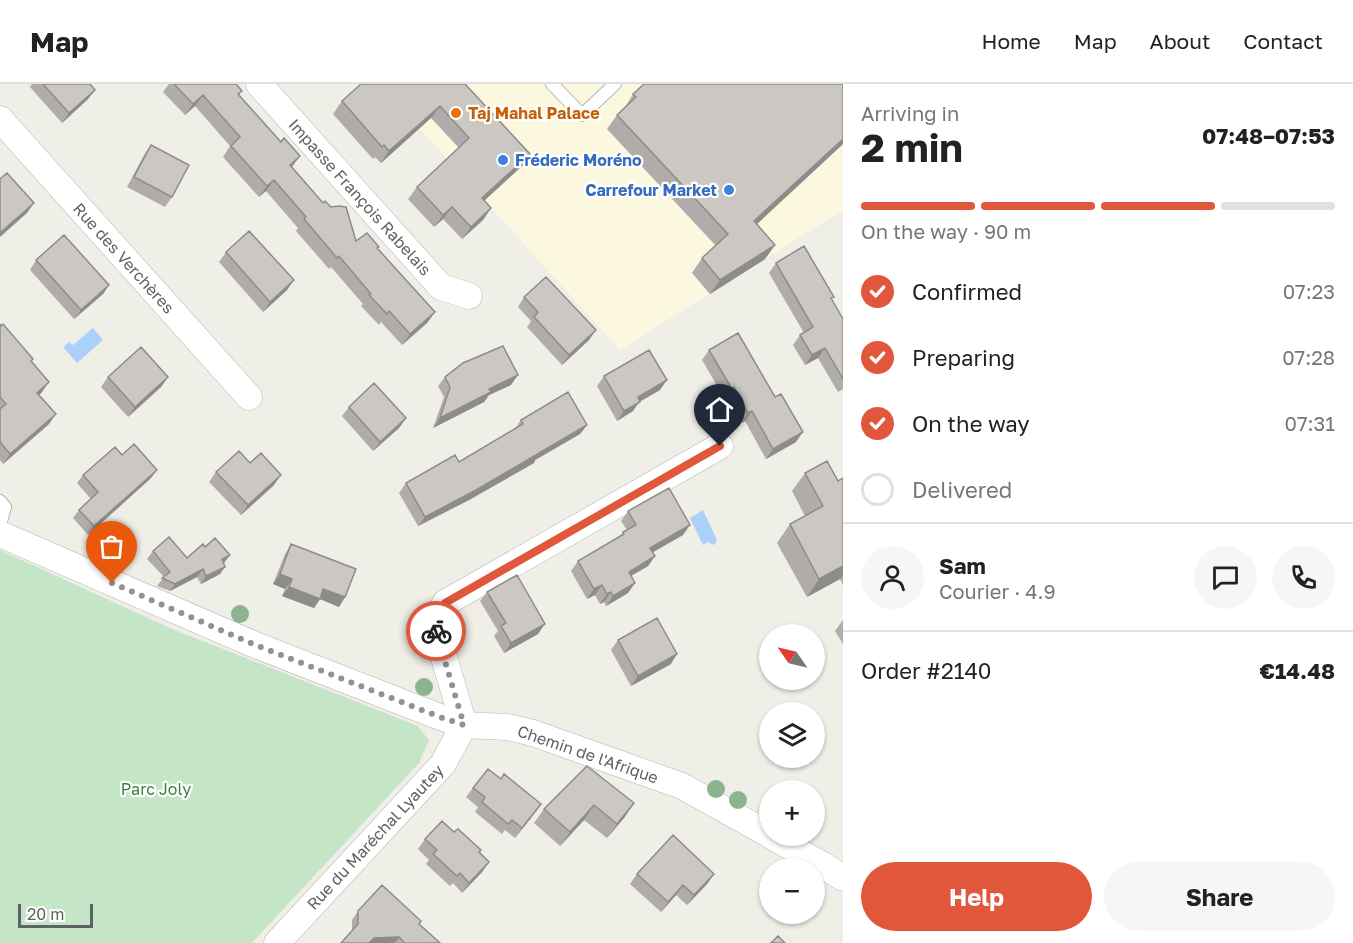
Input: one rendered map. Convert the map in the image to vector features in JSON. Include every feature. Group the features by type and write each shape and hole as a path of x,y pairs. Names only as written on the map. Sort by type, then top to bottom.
{"street":[{"name":"Impasse François Rabelais","path":"260,84 441,287 469,297"},
{"name":"Rue des Verchères","path":"0,119 249,397"},
{"path":"464,725 435,627 445,603 720,446"},
{"name":"Chemin de l'Afrique","path":"0,534 253,644 440,717 464,725 507,727 533,733 682,786 759,829"},
{"name":"Rue du Maréchal Lyautey","path":"277,943 443,764 464,725"},
{"name":"Chemin de l'Afrique","path":"790,846 843,878"}],"lane":[{"path":"552,84 582,115 615,84"},
{"path":"0,501 5,507 0,525"}],"shaded area":[{"path":"379,84 843,84 843,210 620,350"}],"green space":[{"name":"Parc Joly","path":"0,550 172,629 418,726 429,740 419,763 252,943 0,943"}],"water":[{"path":"93,328 103,340 77,363 63,347 69,342 73,345"},
{"path":"703,510 717,540 714,545 708,542 703,545 690,518"}],"building":[{"path":"43,84 90,84 95,90 69,113"},
{"path":"174,84 236,84 242,91 238,94 281,142 284,138 300,156 290,165 323,203 325,201 331,207 346,207 356,241 367,233 379,247 377,248 435,312 410,334 389,311 387,314 339,256 337,258 304,219 306,217 274,180 267,186 231,146 240,137 203,95 193,104"},
{"path":"361,84 465,84 530,154 482,198 491,208 471,227 452,207 443,215 417,187 469,138 440,106 389,151 384,145 382,147 342,101"},
{"name":"Carrefour Market","path":"644,84 843,84 843,139 754,221 775,245 720,280 702,258 728,234 617,115 636,97 633,94"},
{"path":"151,145 189,165 172,197 134,177"},
{"path":"7,173 34,203 0,233 0,179"},
{"path":"249,231 294,280 270,302 226,252"},
{"path":"64,235 109,285 81,310 36,260"},
{"path":"804,246 834,297 831,298 843,319 843,379 825,348 812,355 800,335 813,327 776,263"},
{"path":"546,277 596,330 569,355 534,317 538,312 524,297"},
{"path":"0,324 1,326 3,324 33,359 31,361 49,382 37,393 56,414 10,454 0,442 0,409 6,404 0,397"},
{"path":"738,333 775,397 781,394 803,432 773,449 752,411 748,413 709,350"},
{"path":"503,346 518,375 489,389 491,392 440,418 450,387 445,377 463,363"},
{"path":"141,347 168,377 135,407 108,377"},
{"path":"649,350 667,380 638,397 640,402 624,411 604,376"},
{"path":"374,383 406,418 380,442 349,407"},
{"path":"568,392 587,425 425,517 406,483 455,455 459,462 523,424 521,420"},
{"path":"134,444 157,470 94,526 79,510 98,492 83,475 115,447 122,455"},
{"path":"239,451 250,463 261,453 281,475 248,505 216,472"},
{"path":"827,461 838,481 843,478 843,566 819,579 790,524 823,506 805,473"},
{"path":"669,488 690,525 650,548 655,556 629,572 635,583 613,596 611,592 607,594 602,585 594,589 578,561 636,525 628,511"},
{"path":"169,537 187,558 203,544 205,547 215,538 230,555 222,559 225,567 206,576 203,569 175,584 162,578 170,572 153,551"},
{"path":"291,544 356,569 345,597 323,589 320,599 289,587 292,579 280,574"},
{"path":"517,575 545,624 511,643 501,626 506,623 487,592"},
{"path":"657,618 677,654 638,676 618,640"},
{"path":"587,766 634,803 617,824 594,805 570,832 544,809"},
{"path":"488,769 501,779 504,774 541,804 522,828 512,820 508,824 482,802 485,797 473,788"},
{"path":"442,821 454,832 458,829 481,850 479,852 489,862 469,883 460,873 457,876 433,854 437,850 425,839"},
{"path":"673,835 714,874 694,895 683,885 668,902 637,874"},
{"path":"382,885 421,921 419,924 440,943 405,943 399,937 374,938 369,943 341,943 358,924 358,911"},
{"path":"778,936 785,943 771,943"}],"way so far":[{"path":"112,583 253,644 464,725 436,631"}],"place":[{"name":"Taj Mahal Palace","path":"456,113"},
{"name":"Fréderic Moréno","path":"503,160"},
{"name":"Carrefour Market","path":"729,190"}],"route":[{"path":"436,631 435,627 445,603 720,446"}]}
